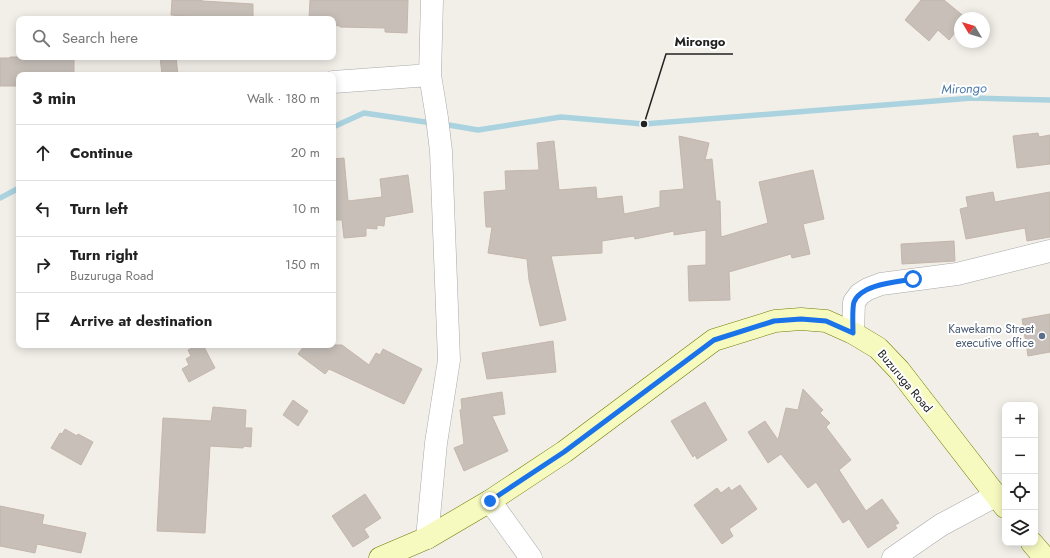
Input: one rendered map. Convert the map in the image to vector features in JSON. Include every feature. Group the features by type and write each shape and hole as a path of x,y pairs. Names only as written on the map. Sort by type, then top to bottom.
{"main road":[{"name":"Buzuruga Road","path":"380,558 427,538 490,501 564,452 714,340 774,321 801,319 826,321 853,333 878,348 899,370 1001,501"},
{"path":"1035,546 1045,558"}],"street":[{"path":"427,538 436,443 449,360 441,151 430,75 432,0"},
{"path":"336,82 430,75"},
{"path":"853,333 854,302 860,294 868,289 881,284 957,274 996,263 1050,251"},
{"path":"490,501 531,558"},
{"path":"893,558 941,526 1001,501"}],"building":[{"path":"172,0 202,0 253,4 253,16 171,15"},
{"path":"310,0 408,0 407,33 385,32 385,28 340,27 336,25 336,16 309,16"},
{"path":"921,0 944,0 959,12 954,12 954,34 949,40 938,30 929,41 905,20"},
{"path":"16,57 16,60 74,60 74,72 16,72 16,86 0,86 0,58"},
{"path":"160,60 176,60 178,72 162,72"},
{"path":"1038,133 1039,137 1050,135 1050,164 1017,168 1013,136"},
{"path":"679,136 709,143 705,160 712,159 716,201 720,201 721,237 768,223 759,182 813,170 824,219 803,224 810,254 792,258 791,254 729,272 730,300 689,301 688,266 706,265 706,230 674,235 674,231 635,239 634,236 602,241 602,253 551,256 566,320 540,326 529,280 527,259 488,253 492,227 486,227 484,192 506,190 505,171 539,170 537,143 554,141 559,190 596,187 597,199 622,196 624,214 660,207 660,191 684,189"},
{"path":"344,158 348,201 382,197 380,179 408,175 413,212 385,217 384,226 377,225 377,229 366,228 366,236 344,238 342,220 336,220 336,159"},
{"path":"993,192 995,202 1050,192 1050,237 1027,241 1025,228 966,239 960,209 968,207 966,197"},
{"path":"954,241 955,261 902,264 901,244"},
{"path":"1050,314 1050,352 1028,356 1022,319"},
{"path":"553,341 556,372 487,379 482,353"},
{"path":"336,345 342,345 369,365 376,353 380,355 383,349 422,369 404,404 329,369 325,374 298,354 303,348 336,348"},
{"path":"192,348 205,348 215,368 189,382 182,369 189,365 186,359 191,356 188,350"},
{"path":"803,389 823,410 820,413 830,423 826,427 851,460 839,470 866,511 882,499 899,523 895,525 897,528 868,548 849,519 843,523 816,482 808,488 781,454 768,463 748,432 765,421 778,440 786,408 798,410"},
{"path":"502,392 505,414 492,416 508,451 464,471 454,448 464,444 460,410 462,409 461,399"},
{"path":"293,400 308,411 298,426 283,415"},
{"path":"705,402 727,440 697,459 695,455 693,457 671,421"},
{"path":"213,407 246,410 245,428 252,428 251,447 210,446 205,533 157,531 163,418 211,421"},
{"path":"65,429 77,436 78,434 93,442 81,465 51,448 60,433 62,434"},
{"path":"740,485 757,509 729,529 733,536 722,544 694,505 717,488 721,493 729,487 731,491"},
{"path":"365,494 381,518 364,529 369,537 353,547 332,516"},
{"path":"0,506 44,515 42,524 86,533 81,553 37,544 35,553 0,546"}],"waterway":[{"name":"Mirongo","path":"443,124 478,130 561,117 644,124 972,98 1050,100"},
{"name":"Mirongo","path":"336,126 364,113 432,123"},
{"name":"Mirongo","path":"0,198 16,190"}],"place":[{"name":"Mirongo","path":"644,124"},
{"name":"Kawekamo Street executive office","path":"1042,336"}],"route":[{"path":"490,501 564,452 714,340 774,321 801,319 826,321 853,333 854,302 860,294 881,284 913,279"}]}
